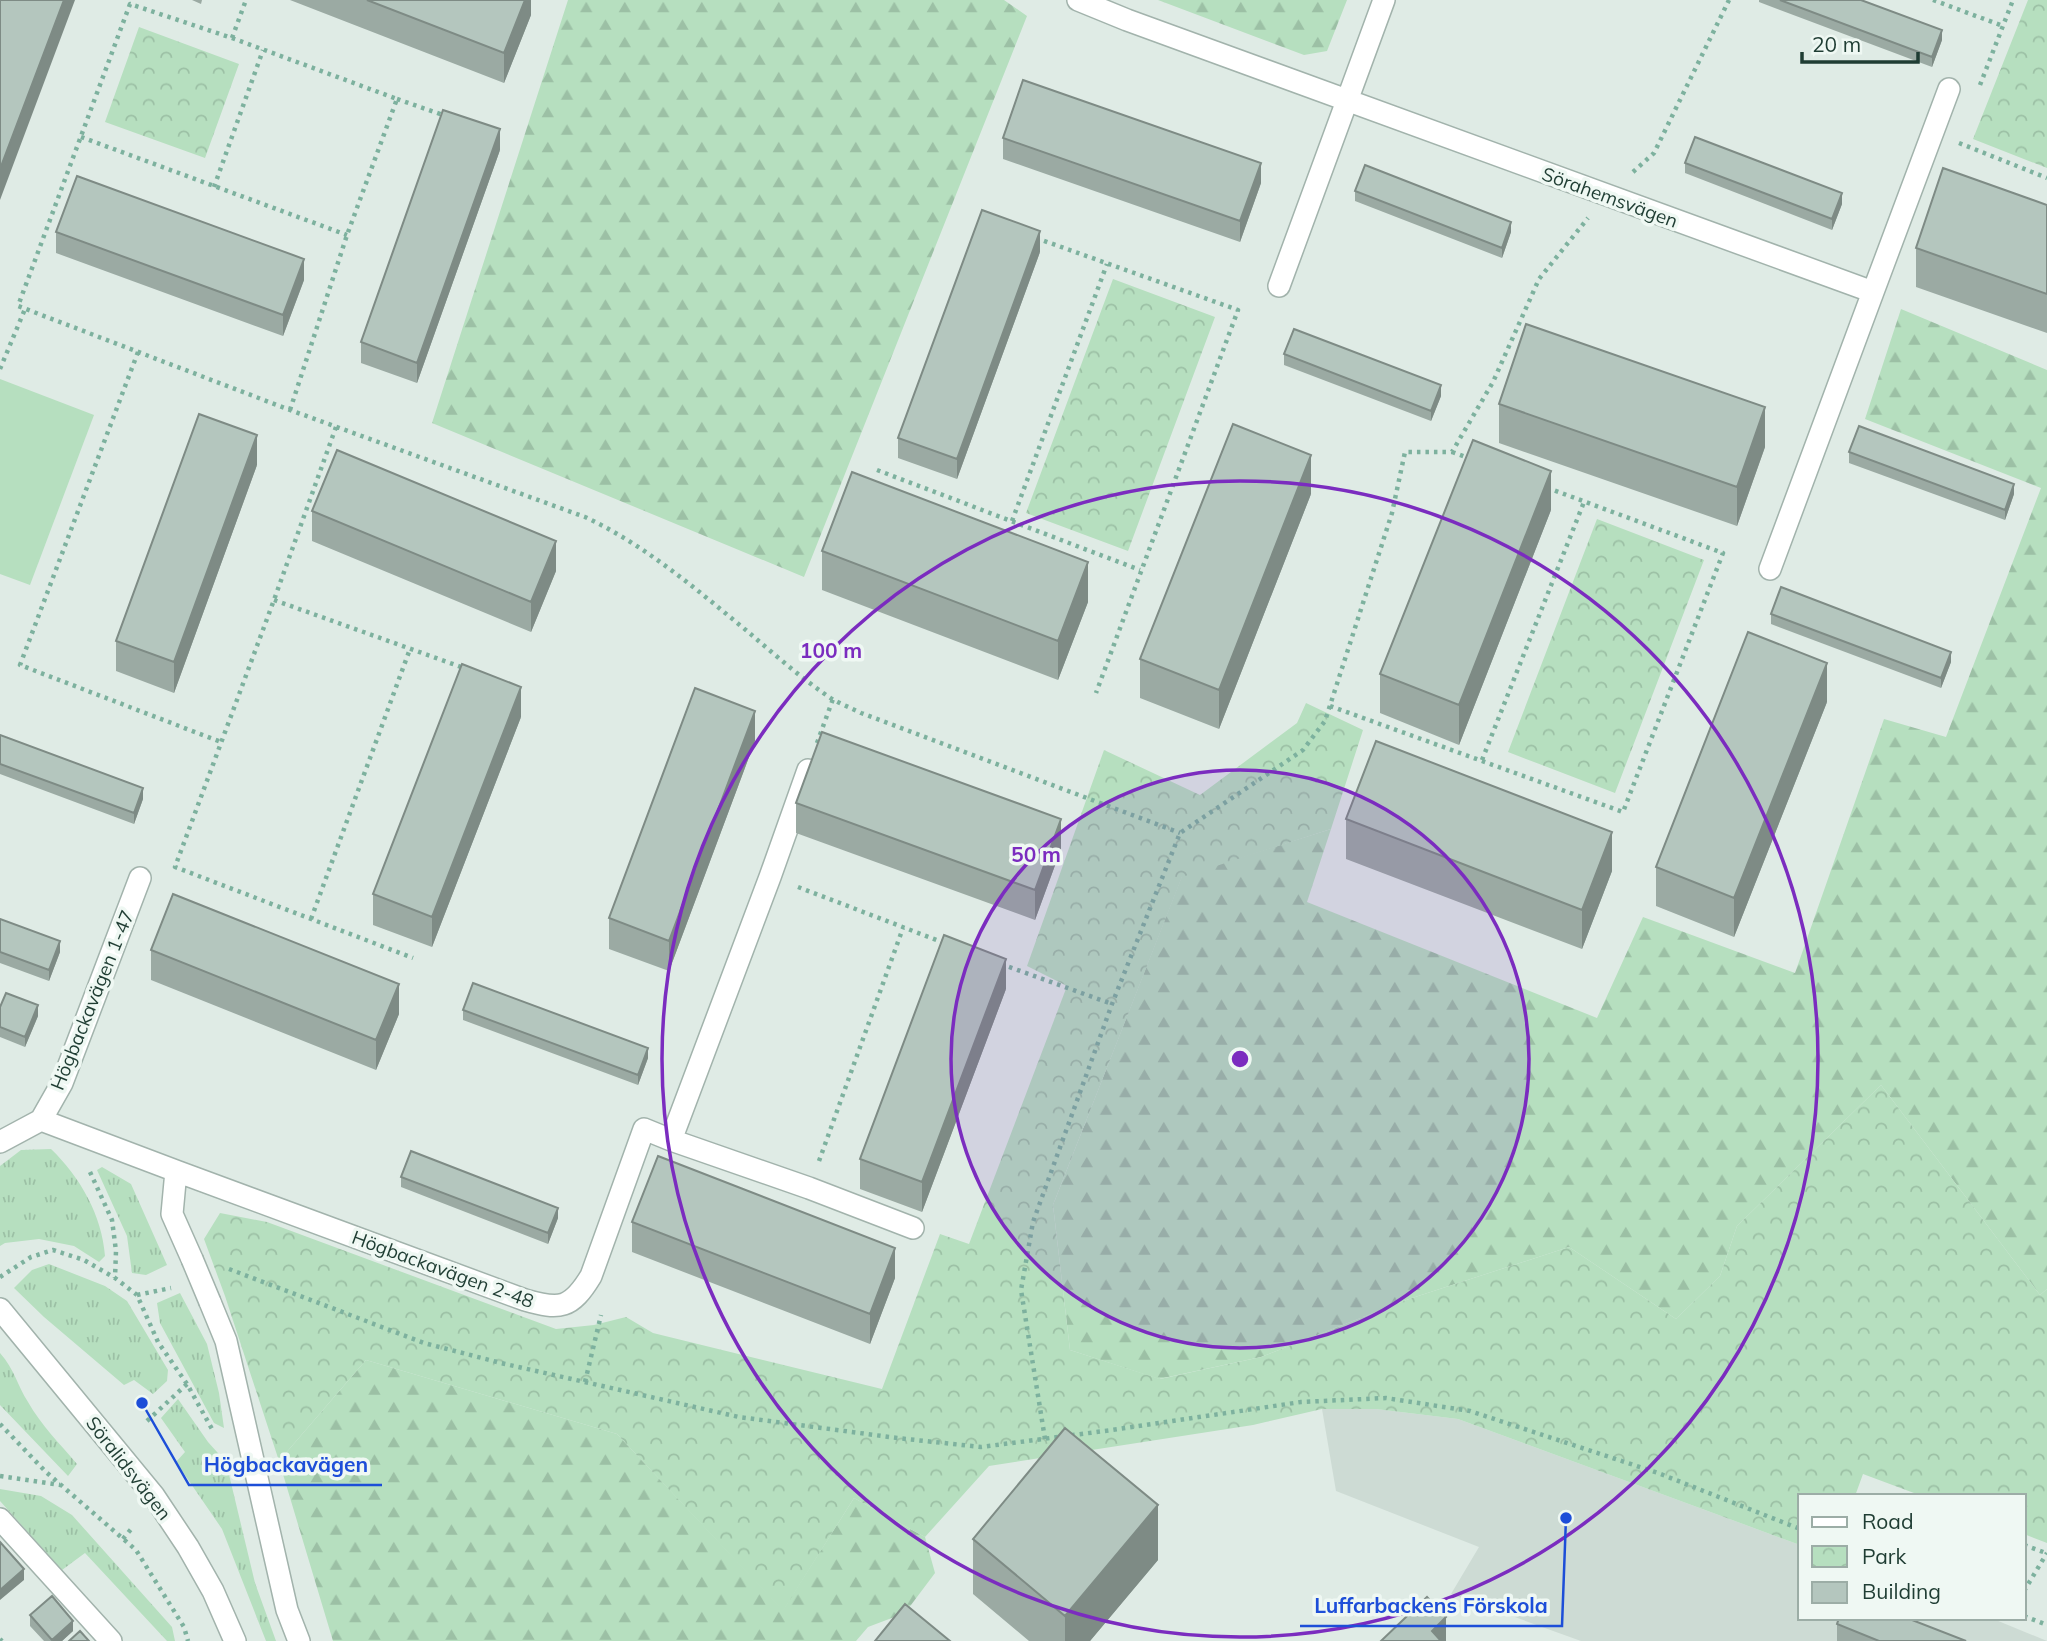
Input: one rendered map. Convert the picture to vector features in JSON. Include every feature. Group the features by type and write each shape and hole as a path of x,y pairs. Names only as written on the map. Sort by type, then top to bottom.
{"street":[{"name":"Sörahemsvägen","path":"1078,0 1873,292"},
{"path":"1279,286 1384,0"},
{"path":"1770,569 1949,89"},
{"path":"807,770 771,877 671,1140 913,1228"},
{"name":"Högbackavägen 1-47","path":"41,1120 62,1083 140,878"},
{"path":"0,1142 41,1120"},
{"name":"Högbackavägen 2-48","path":"41,1120 549,1307 566,1304 581,1293 591,1276 643,1129 671,1140"},
{"path":"176,1171 172,1214 226,1341 288,1610 299,1641"},
{"name":"Söralidsvägen","path":"2,1312 154,1496 213,1591 235,1641"},
{"path":"0,1519 111,1641"}],"path":[{"path":"232,38 246,0"},
{"path":"1452,452 1493,382 1539,279 1606,195 1654,153 1729,0"},
{"path":"1933,0 2003,26"},
{"path":"1949,89 1974,99 2013,0"},
{"path":"447,117 232,38 130,5 18,306 616,531 705,596 833,699 861,713 1180,833"},
{"path":"214,187 263,50"},
{"path":"290,410 347,235 397,99"},
{"path":"1933,133 2047,178"},
{"path":"81,137 347,235"},
{"path":"1029,236 1238,310 1096,692"},
{"path":"1012,522 1107,264"},
{"path":"0,369 25,309"},
{"path":"138,352 20,664 221,742"},
{"path":"336,426 175,867 414,958"},
{"path":"1045,1438 1021,1290 1033,1222 1112,1004 1180,833 1303,750 1325,720 1392,513 1405,452 1452,452 1476,461"},
{"path":"877,470 1140,570"},
{"path":"1330,706 1623,812 1723,553 1536,484"},
{"path":"1482,761 1584,502"},
{"path":"274,600 471,670"},
{"path":"311,919 410,649"},
{"path":"807,770 833,699"},
{"path":"771,877 955,947"},
{"path":"809,1188 903,928"},
{"path":"995,961 1112,1004"},
{"path":"72,1131 112,1220 116,1251 115,1278"},
{"path":"0,1277 31,1257 53,1250 84,1260 115,1278 138,1295 158,1342 187,1384 214,1431 229,1444 249,1443"},
{"path":"218,1273 230,1268 424,1343 739,1417 897,1438 981,1447 1301,1402 1386,1398 1469,1411 1658,1473 1798,1528"},
{"path":"585,1382 607,1289 591,1276"},
{"path":"138,1295 179,1286"},
{"path":"147,1420 187,1384"},
{"path":"0,1424 46,1472 136,1550 184,1627 188,1641"},
{"path":"0,1476 61,1485"},
{"path":"123,1539 132,1528"},
{"path":"2026,1546 2047,1553 2026,1588"},
{"path":"2026,1617 2047,1625"}],"shaded area":[{"path":"1322,1409 1376,1409 1458,1419 1798,1544 1798,1620 1996,1620 2047,1641 1581,1641 1451,1594 1479,1547 1336,1491"}],"green space":[{"path":"568,0 1004,0 1027,16 804,577 432,423"},
{"path":"1158,0 1347,0 1327,51 1304,55"},
{"path":"2028,0 2047,0 2047,168 1973,139"},
{"path":"139,27 239,64 205,158 105,122"},
{"path":"1113,279 1215,317 1128,551 1026,513"},
{"path":"1901,309 2047,370 2047,1289 2040,1295 1881,1085 1737,1226 1720,1276 1676,1319 1569,1247 1409,1299 1261,1357 1159,1379 1070,1350 1053,1205 1182,876 1331,829 1307,902 1597,1018 1643,917 1795,973 1884,719 1946,737 2041,488 1865,419"},
{"path":"0,379 94,415 30,585 0,574"},
{"path":"1597,519 1704,560 1615,793 1508,752"},
{"path":"1306,703 1363,730 1331,829 1182,877 1053,1205 1070,1350 1160,1379 1261,1357 1409,1299 1569,1247 1676,1319 1720,1276 1737,1226 1881,1085 2040,1295 2047,1289 2047,1543 2026,1535 2026,1494 1917,1494 1863,1474 1856,1494 1798,1494 1798,1544 1458,1419 1376,1409 1322,1409 1253,1425 989,1466 925,1537 854,1498 783,1611 617,1434 366,1360 279,1461 204,1239 220,1213 267,1222 556,1329 594,1325 626,1317 653,1333 882,1389 940,1234 969,1244 1067,986 1027,966 1104,750 1200,795 1297,723"},
{"path":"51,1149 80,1184 94,1212 105,1256 99,1262 74,1246 39,1239 0,1246 0,1166 21,1150"},
{"path":"102,1167 131,1184 167,1265 146,1275 132,1273 127,1236 97,1170"},
{"path":"49,1264 105,1286 127,1301 168,1370 167,1381 153,1394 134,1380 124,1385 14,1288 32,1270"},
{"path":"180,1293 207,1344 224,1428 214,1423 160,1323 157,1303"},
{"path":"0,1353 39,1419 77,1464 68,1476 0,1405"},
{"path":"366,1360 617,1434 783,1610 854,1498 925,1537 935,1573 905,1613 868,1627 856,1641 333,1641 279,1461"},
{"path":"178,1399 208,1442 226,1462 255,1583 276,1641 266,1641 222,1529 176,1462 185,1452 161,1418"},
{"path":"0,1489 41,1496 72,1515 172,1627 175,1641 167,1641 85,1553 62,1570 0,1501"}],"building":[{"path":"0,0 64,0 0,169"},
{"path":"367,0 525,0 504,53"},
{"path":"1780,0 1861,0 1942,30 1932,57"},
{"path":"1023,80 1261,163 1240,221 1003,138"},
{"path":"443,110 500,129 417,363 361,342"},
{"path":"1695,137 1842,193 1832,219 1685,163"},
{"path":"1365,165 1511,222 1502,248 1355,191"},
{"path":"1943,168 2047,205 2047,294 1916,248"},
{"path":"77,176 304,259 283,315 56,232"},
{"path":"982,210 1040,231 957,459 898,438"},
{"path":"1526,324 1765,407 1737,487 1499,404"},
{"path":"1294,329 1441,385 1431,411 1284,354"},
{"path":"199,414 257,435 174,662 116,641"},
{"path":"1233,424 1311,455 1219,690 1140,659"},
{"path":"1859,426 2014,484 2005,510 1849,452"},
{"path":"1473,440 1551,471 1459,705 1380,674"},
{"path":"337,450 556,541 531,602 312,511"},
{"path":"852,472 1088,562 1058,641 822,551"},
{"path":"1781,587 1951,652 1941,678 1771,614"},
{"path":"1748,632 1827,663 1734,898 1656,867"},
{"path":"462,664 521,687 432,917 373,894"},
{"path":"695,688 755,711 669,941 609,918"},
{"path":"822,732 1061,819 1035,890 796,803"},
{"path":"0,735 143,788 134,813 0,764"},
{"path":"1376,741 1612,832 1582,910 1346,819"},
{"path":"173,894 399,984 376,1040 151,950"},
{"path":"0,919 60,941 49,970 0,952"},
{"path":"944,935 1006,959 922,1182 860,1159"},
{"path":"473,983 648,1048 638,1075 463,1010"},
{"path":"6,993 38,1005 25,1037 0,1027 0,1007"},
{"path":"411,1151 558,1208 548,1233 401,1177"},
{"path":"658,1156 895,1248 870,1314 632,1222"},
{"path":"1065,1428 1158,1505 1065,1616 973,1539"},
{"path":"0,1542 24,1569 0,1590"},
{"path":"52,1596 73,1621 52,1640 30,1615"},
{"path":"1427,1597 1446,1617 1432,1631 1441,1641 1381,1641"},
{"path":"905,1604 950,1641 875,1641"},
{"path":"1838,1620 1912,1620 1966,1641 1879,1641 1837,1624"},
{"path":"80,1631 89,1641 69,1641"}],"place":[{"name":"Högbackavägen","path":"142,1403"},
{"name":"Luffarbackens Förskola","path":"1566,1518"}]}
